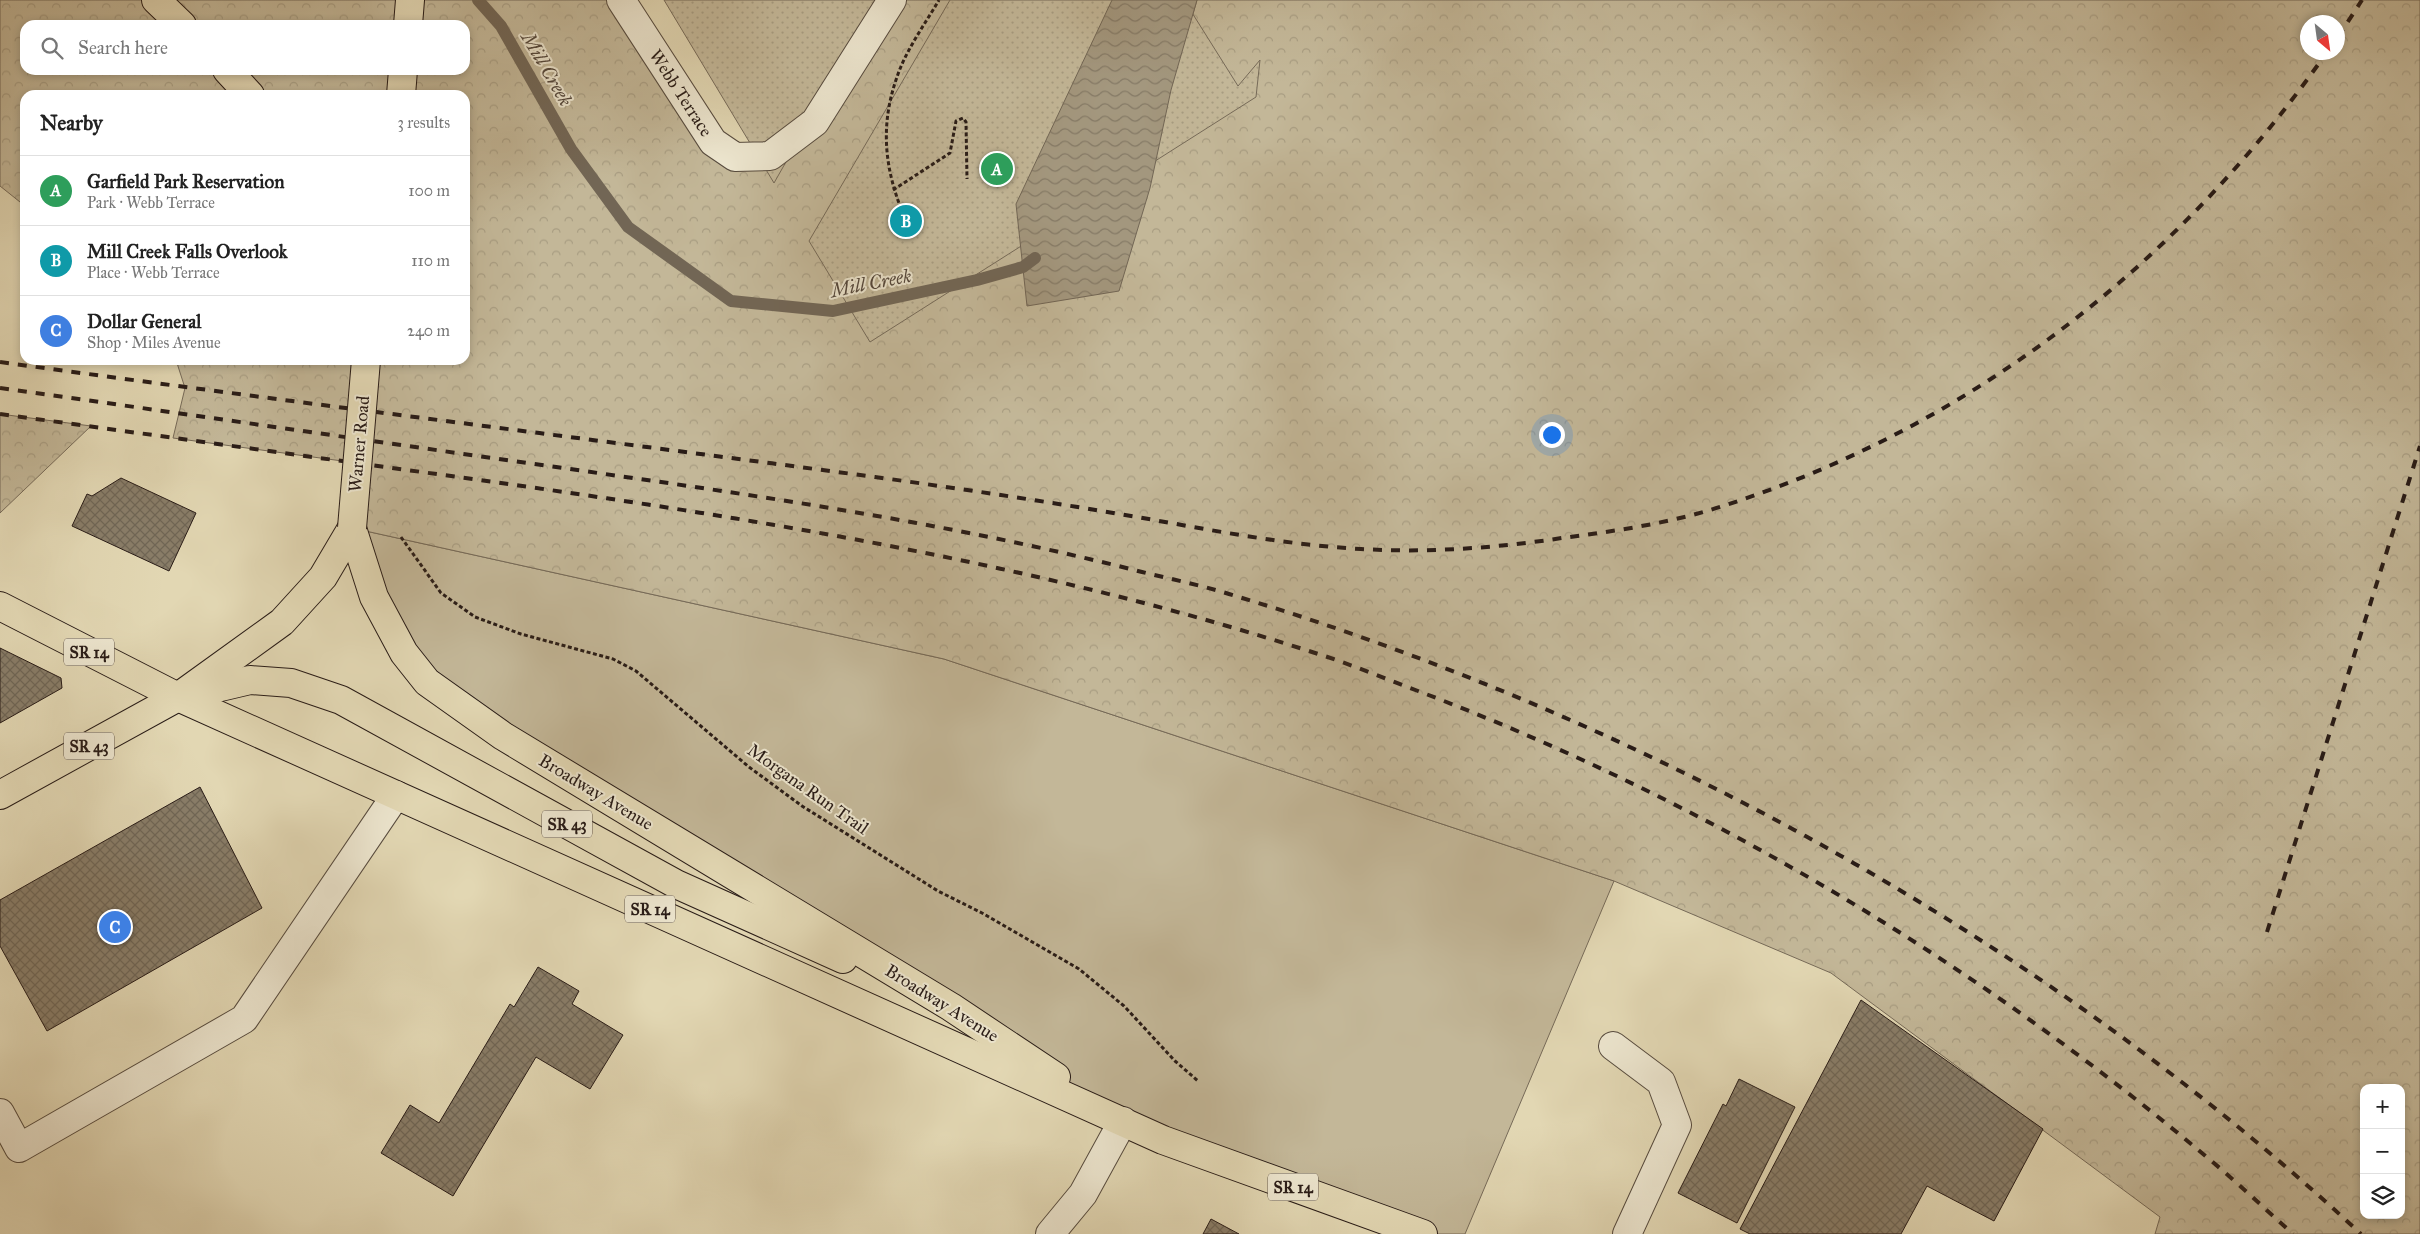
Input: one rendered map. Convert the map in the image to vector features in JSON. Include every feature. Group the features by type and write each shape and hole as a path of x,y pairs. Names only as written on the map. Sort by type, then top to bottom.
{"main road":[{"path":"156,0 177,20"},
{"path":"408,20 410,0"},
{"path":"232,75 245,90"},
{"path":"402,90 403,75"},
{"name":"Warner Road","path":"352,528 366,365"},
{"path":"178,697 282,622 323,577 352,528"},
{"name":"Broadway Avenue","path":"352,528 374,597 404,653 427,682 503,736 951,1007 1123,1121"},
{"name":"Broadway Avenue","path":"0,606 178,697 1162,1140 1423,1234"},
{"name":"SR 43","path":"0,795 178,697 250,680 291,683 341,700 676,884 951,1007"}],"street":[{"name":"Webb Terrace","path":"621,0 713,142 735,157 770,156 815,122 892,0"},
{"path":"0,1113 19,1148 244,1019 396,795"},
{"path":"1613,1046 1661,1082 1677,1125 1627,1234"},
{"path":"1050,1234 1083,1194 1123,1121"}],"path":[{"path":"906,221 893,190 885,143 890,102 897,75 939,0"},
{"path":"893,190 950,153 956,121 963,118 966,122 967,180"},
{"name":"Morgana Run Trail","path":"401,537 441,593 474,617 521,634 613,659 636,672 749,767 802,806 938,891 982,913 1080,969 1124,1006 1175,1061 1198,1081"}],"green space":[{"path":"0,0 621,0 713,142 770,156 892,0 1112,0 1171,90 1197,0 2420,0 2420,1234 2155,1234 2160,1217 1831,973 1614,881 944,659 352,528 357,463 173,438 185,388 178,365 470,365 470,90 20,90 20,202 0,186"},
{"path":"664,0 878,0 774,183"},
{"path":"950,0 1184,0 1238,86 1260,60 1256,97 870,342 809,241"},
{"path":"0,414 91,426 0,513"},
{"path":"352,528 944,659 1614,881 1465,1234 1423,1234 1123,1121 427,682"}],"water":[{"path":"1112,0 1197,0 1171,90 1150,188 1119,291 1027,306 1016,204"}],"building":[{"path":"121,478 196,513 169,571 72,526 87,494 92,496"},
{"path":"0,648 61,678 62,688 0,723"},
{"path":"200,787 262,908 47,1031 0,946 0,900"},
{"path":"538,967 579,991 572,1004 623,1035 590,1089 536,1057 453,1196 381,1153 410,1105 439,1123 510,1004 514,1007"},
{"path":"1861,1000 2043,1129 1994,1221 1927,1186 1901,1234 1750,1234 1740,1229"},
{"path":"1739,1079 1795,1107 1737,1223 1678,1193 1723,1104 1726,1106"},
{"path":"1211,1219 1239,1234 1203,1234"}],"waterway":[{"name":"Mill Creek","path":"478,0 501,26 571,149 628,227 731,301 833,311 977,280 1023,267 1035,258"}],"railway":[{"path":"2345,26 2362,0"},
{"path":"23,365 908,482 1104,511 1305,544 1361,549 1411,550 1462,549 1537,542 1643,526 1723,506 1814,473 1901,432 1983,384 2062,329 2136,268 2204,202 2268,129 2321,60"},
{"path":"0,362 20,365"},
{"path":"0,388 735,493 939,527 1075,556 1207,588 1383,645 1535,705 1685,773 1831,850 1973,935 2109,1028 2239,1127 2361,1234"},
{"path":"0,414 566,492 781,526 889,546 1102,592 1207,620 1339,661 1524,734 1629,782 1732,835 1833,892 1931,953 2027,1018 2120,1087 2220,1168 2293,1234"},
{"path":"2267,932 2420,446"}],"place":[{"name":"Garfield Park Reservation","path":"997,169"},
{"name":"Mill Creek Falls Overlook","path":"906,221"},
{"name":"Dollar General","path":"115,927"}]}
